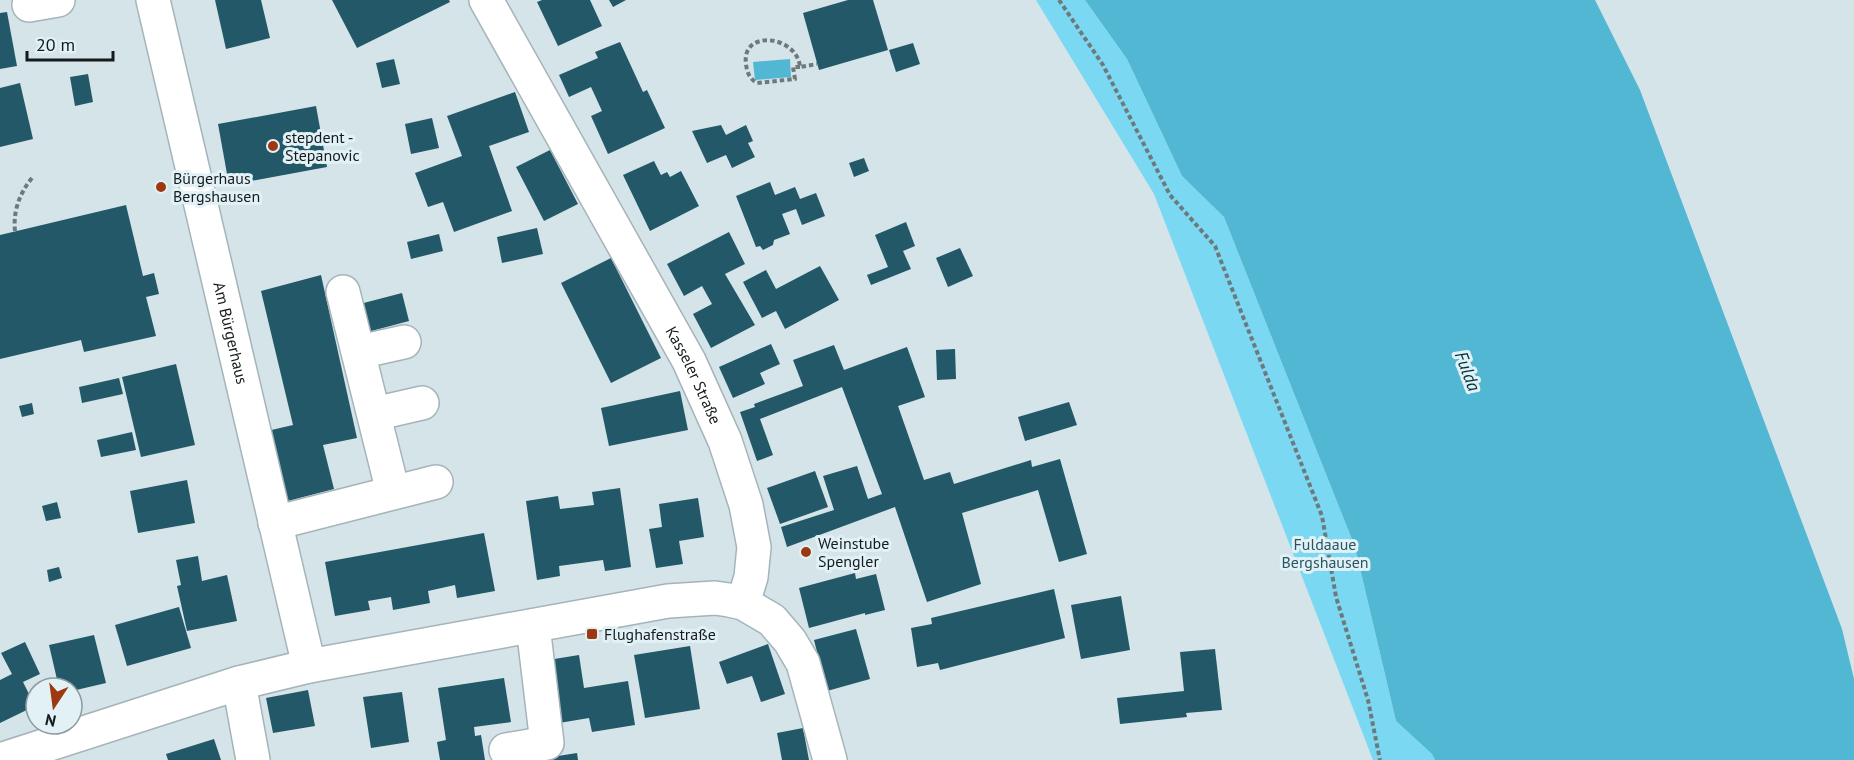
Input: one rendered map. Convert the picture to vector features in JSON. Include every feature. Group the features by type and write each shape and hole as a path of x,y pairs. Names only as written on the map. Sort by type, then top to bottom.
{"street":[{"name":"Am Bürgerhaus","path":"153,0 309,666"},
{"name":"Kasseler Straße","path":"486,0 689,361 725,441 746,505 754,547 751,577 743,603"},
{"path":"344,292 393,492"},
{"path":"358,352 404,342"},
{"path":"374,414 422,403"},
{"path":"275,523 436,482"},
{"path":"0,760 239,683 309,666 668,601 715,598 743,603 772,620 790,641 803,663 830,760"},
{"path":"506,750 547,743 533,626"},
{"path":"239,683 253,760"}],"path":[{"path":"1059,0 1103,65 1170,195 1215,246 1322,516 1336,597 1368,700 1380,760"},
{"path":"800,66 795,51 783,43 768,40 754,43 745,58 746,69 751,79 757,83 795,79 793,67 817,64"},
{"path":"15,231 16,206 23,189 32,178"}],"green space":[{"name":"Fuldaaue Bergshausen","path":"1036,0 1085,0 1127,59 1182,176 1224,217 1355,547 1396,721 1432,754 1435,760 1373,760 1154,194"}],"water":[{"name":"Fulda","path":"1085,0 1595,0 1640,90 1842,629 1854,679 1854,760 1435,760 1432,754 1396,721 1355,547 1224,217 1182,176 1127,59"},
{"path":"790,59 791,77 755,80 753,62"}],"building":[{"path":"215,0 261,0 270,38 226,49"},
{"path":"332,0 449,0 450,2 357,48"},
{"path":"542,0 590,0 602,26 558,46 537,2"},
{"path":"609,0 626,0 613,7"},
{"path":"848,0 873,0 888,50 819,70 803,13"},
{"path":"7,12 17,66 0,69 0,13"},
{"path":"620,42 643,92 647,90 665,128 608,154 591,116 602,111 591,87 569,97 559,75 598,58 595,52"},
{"path":"913,43 920,64 896,72 889,50"},
{"path":"394,59 400,84 382,88 376,63"},
{"path":"88,74 93,102 75,106 70,77"},
{"path":"20,83 33,139 0,147 0,88"},
{"path":"515,92 529,132 489,146 512,211 454,232 443,202 428,207 415,173 462,156 447,116"},
{"name":"stepdent - Stepanovic","path":"316,106 327,167 229,185 218,124"},
{"path":"432,118 439,148 411,154 405,124"},
{"path":"721,125 726,135 746,125 753,141 748,143 755,157 732,168 726,155 707,163 692,131"},
{"path":"550,150 578,204 544,221 516,167"},
{"path":"864,158 869,171 854,177 849,163"},
{"path":"654,161 661,175 667,172 670,177 681,171 699,206 650,231 623,175"},
{"path":"770,182 775,195 795,187 800,199 816,193 825,216 802,225 796,209 782,214 790,234 774,240 773,245 763,250 760,246 756,247 736,196"},
{"path":"126,205 143,276 154,273 159,294 146,297 156,336 84,352 81,340 0,359 0,235"},
{"path":"906,222 915,246 903,251 911,269 871,285 867,275 888,267 875,235"},
{"path":"537,228 543,254 502,263 497,237"},
{"path":"729,232 745,264 725,274 755,325 711,348 693,314 712,304 702,286 684,296 667,264"},
{"path":"439,234 443,251 411,259 407,242"},
{"path":"960,248 973,276 948,287 936,258"},
{"path":"611,258 661,358 611,383 561,283"},
{"path":"820,266 839,300 785,329 776,311 762,318 743,282 766,270 776,289"},
{"path":"321,275 357,438 323,445 334,489 284,502 267,431 293,425 261,291"},
{"path":"402,293 409,321 364,333 356,305"},
{"path":"771,344 780,364 760,373 765,384 733,398 719,367"},
{"path":"834,345 844,370 907,347 925,397 898,406 924,480 950,472 954,484 1031,460 1032,467 1060,459 1087,554 1059,562 1038,490 962,513 981,584 927,602 895,507 787,547 781,527 834,510 823,476 857,466 868,499 882,494 842,387 760,419 773,455 757,461 740,412 755,407 754,404 803,386 793,360"},
{"path":"955,349 956,379 937,380 936,350"},
{"path":"176,364 195,445 141,457 122,377"},
{"path":"119,378 123,394 82,403 79,387"},
{"path":"680,391 688,430 609,446 601,408"},
{"path":"1069,402 1077,425 1025,441 1018,417"},
{"path":"32,403 34,414 22,417 19,406"},
{"path":"132,432 136,450 101,457 97,440"},
{"path":"815,471 828,507 780,524 767,488"},
{"path":"187,480 195,523 138,533 130,491"},
{"path":"620,488 631,567 605,571 603,560 559,566 560,576 537,580 526,501 558,496 560,509 594,505 592,492"},
{"path":"698,498 704,537 679,541 683,564 656,568 649,529 662,527 659,504"},
{"path":"57,502 61,518 46,521 42,506"},
{"path":"484,533 495,591 457,598 455,585 428,591 430,603 393,610 391,597 368,601 370,610 335,616 325,562"},
{"path":"198,556 202,581 227,575 237,621 187,631 177,586 181,585 176,560"},
{"path":"59,567 62,578 49,582 47,570"},
{"path":"855,573 856,579 876,574 885,610 809,628 799,588"},
{"path":"1054,589 1065,638 940,670 938,663 917,667 911,628 932,624 931,618"},
{"path":"1121,596 1130,650 1081,659 1071,605"},
{"path":"179,607 191,648 127,666 115,625"},
{"path":"856,629 870,679 827,691 814,640"},
{"path":"94,635 106,683 84,688 84,676 56,676 49,645"},
{"path":"25,642 40,674 24,676 24,711 0,723 0,680 12,674 1,653"},
{"path":"768,644 785,694 761,702 752,676 727,684 719,662"},
{"path":"690,646 700,709 645,718 634,655"},
{"path":"1215,649 1222,710 1186,713 1187,717 1120,724 1117,698 1184,691 1180,652"},
{"path":"579,655 584,688 628,681 635,725 592,732 589,718 559,723 548,660"},
{"path":"504,678 511,722 474,727 475,736 481,735 485,760 440,760 437,742 446,740 438,688"},
{"path":"308,690 315,726 273,733 266,698"},
{"path":"402,692 409,742 371,748 363,697"},
{"path":"803,728 809,760 782,760 777,733"},
{"path":"214,739 221,760 168,760 166,754"},
{"path":"577,753 578,760 539,760 539,759"}],"place":[{"name":"stepdent - Stepanovic","path":"273,146"},
{"name":"Bürgerhaus Bergshausen","path":"161,187"},
{"name":"Weinstube Spengler","path":"806,552"},
{"name":"Flughafenstraße","path":"592,634"}]}
